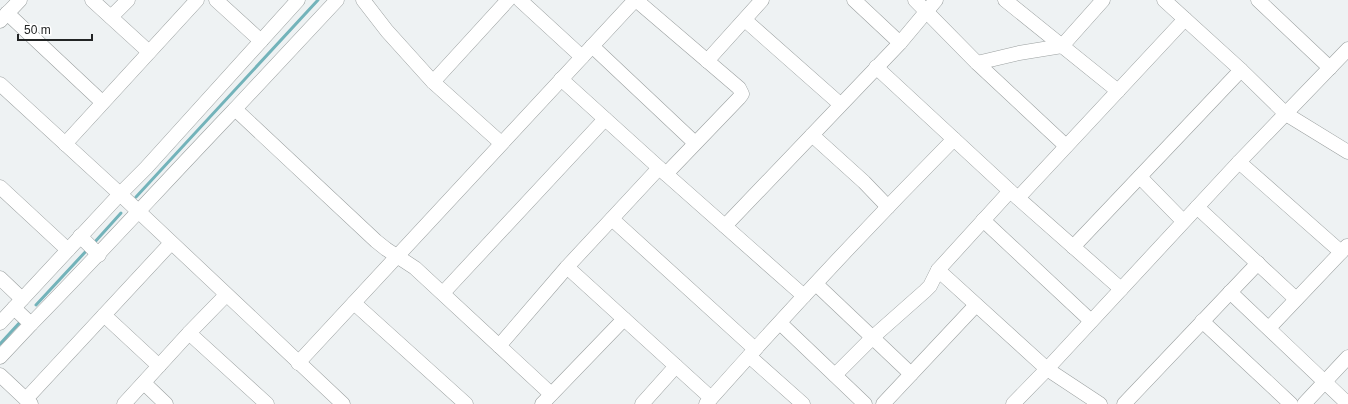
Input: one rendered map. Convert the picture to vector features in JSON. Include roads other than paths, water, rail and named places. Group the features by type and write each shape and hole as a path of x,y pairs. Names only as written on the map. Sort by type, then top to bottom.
{"street":[{"path":"20,0 4,17 102,102"},
{"path":"92,0 149,52"},
{"path":"111,17 128,0"},
{"path":"65,144 197,0"},
{"path":"216,0 261,41"},
{"path":"0,323 80,236 146,168 298,0"},
{"path":"0,357 30,324 98,255 176,170 235,110 337,0"},
{"path":"363,0 387,31 433,82 501,143"},
{"path":"433,82 508,0"},
{"path":"520,0 582,57"},
{"path":"298,362 636,0 739,88 742,94 695,143 662,171 612,219 567,267 499,346"},
{"path":"854,0 900,43"},
{"path":"915,0 978,63 1066,146"},
{"path":"725,226 840,104 900,43 936,0"},
{"path":"1005,0 1118,91"},
{"path":"978,63 1019,53 1062,46 1103,0"},
{"path":"1164,0 1241,70 1286,114 1348,152"},
{"path":"1258,0 1330,68"},
{"path":"707,61 745,20 760,1"},
{"path":"835,375 873,337 930,286 938,270 983,220 1014,194 1066,146 1185,19"},
{"path":"745,20 840,104"},
{"path":"592,46 695,143"},
{"path":"1013,404 1183,221 1348,49"},
{"path":"876,68 1121,289"},
{"path":"1073,247 1241,70"},
{"path":"561,79 662,171 804,296"},
{"path":"0,84 120,194 343,404"},
{"path":"235,110 376,241 415,268 443,293 499,346 547,399 624,319"},
{"path":"443,293 605,119"},
{"path":"812,135 888,206"},
{"path":"567,267 676,366 709,401 752,352 888,206 954,139"},
{"path":"1239,162 1345,249 1269,328"},
{"path":"146,168 176,170"},
{"path":"1140,177 1183,221"},
{"path":"0,187 68,250"},
{"path":"1197,207 1296,299"},
{"path":"612,219 752,352 803,404"},
{"path":"983,220 1091,321"},
{"path":"80,236 98,255"},
{"path":"0,375 29,402 104,315 171,243"},
{"path":"1124,404 1258,263"},
{"path":"938,270 1047,369 1100,404"},
{"path":"0,278 18,303 30,324"},
{"path":"816,284 911,374"},
{"path":"1230,292 1348,404"},
{"path":"124,404 226,295"},
{"path":"354,303 466,404"},
{"path":"883,404 976,305"},
{"path":"104,315 159,366"},
{"path":"1202,321 1291,404"},
{"path":"780,323 865,404"},
{"path":"189,333 267,404"},
{"path":"1304,404 1348,357"},
{"path":"642,404 676,366"},
{"path":"144,383 166,404"}],"waterway":[{"path":"136,197 318,0"},
{"path":"93,244 121,213"},
{"path":"36,305 88,249"},
{"path":"0,344 22,320"}]}
